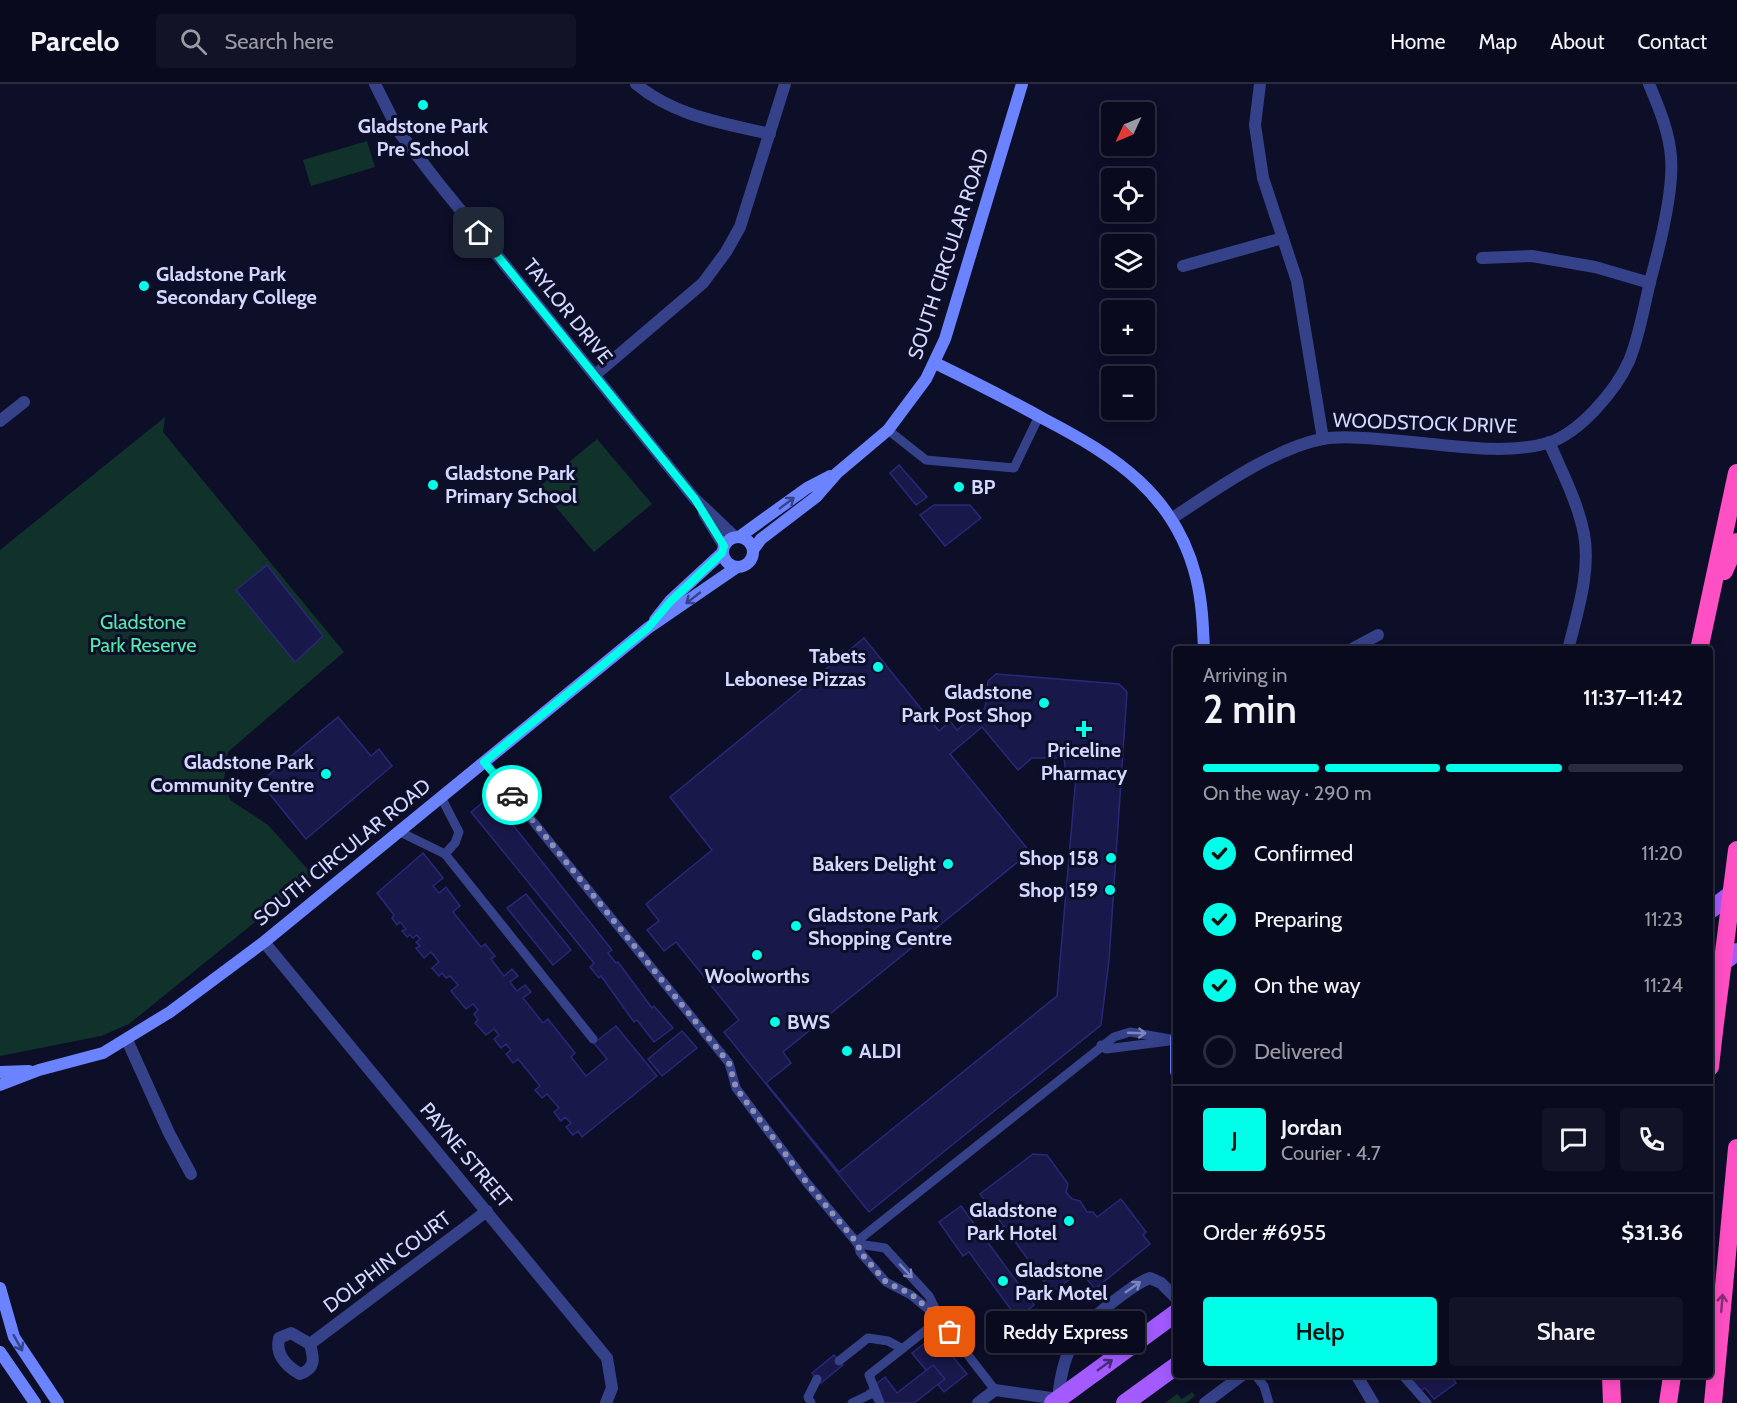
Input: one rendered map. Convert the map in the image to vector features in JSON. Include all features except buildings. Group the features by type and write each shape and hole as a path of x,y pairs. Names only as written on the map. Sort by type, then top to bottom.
{"highway":[{"path":"1700,646 1737,473"},
{"path":"1711,603 1737,542"},
{"path":"1713,1040 1737,850"},
{"path":"1713,1403 1737,1148"},
{"path":"1611,1378 1612,1403"},
{"path":"1668,1403 1672,1378"}],"main road":[{"path":"1713,908 1737,890"},
{"path":"1713,968 1737,952"},
{"path":"1056,1401 1173,1315"},
{"path":"1125,1403 1173,1368"}],"street":[{"name":"TAYLOR DRIVE","path":"375,84 399,132 695,499 737,537"},
{"path":"636,84 649,95 688,114 770,134"},
{"path":"594,375 703,283 721,260 740,227 785,84"},
{"name":"SOUTH CIRCULAR ROAD","path":"0,1085 39,1070 94,1056 127,1040 264,942 648,628 737,567 751,560 753,550 761,539 816,497 837,473 888,430 914,399 935,363 957,301 1022,84"},
{"path":"1260,84 1255,125 1263,178 1297,281 1323,439"},
{"name":"WOODSTOCK DRIVE","path":"1171,519 1271,458 1323,439 1388,440 1476,448 1526,447 1549,442 1596,409 1614,387 1629,361 1663,232 1671,159 1663,117 1649,84"},
{"path":"1183,266 1283,238"},
{"path":"1482,258 1532,256 1595,267 1650,284"},
{"path":"935,363 1039,416 1123,465 1143,483 1171,519 1196,575 1201,598 1204,646"},
{"path":"0,421 24,402"},
{"path":"1549,442 1579,513 1585,535 1586,562 1569,646"},
{"name":"SOUTH CIRCULAR ROAD","path":"648,628 670,602 737,537 807,488 837,473"},
{"name":"TAYLOR DRIVE","path":"695,499 723,549"},
{"path":"737,537 748,541 753,550"},
{"path":"723,549 725,561 737,567"},
{"path":"1357,646 1378,635"},
{"name":"PAYNE STREET","path":"264,942 607,1358 612,1388 606,1403"},
{"path":"127,1040 169,1133 191,1174"},
{"name":"SOUTH CIRCULAR ROAD","path":"0,1072 39,1070"},
{"name":"DOLPHIN COURT","path":"310,1344 487,1211"},
{"path":"978,1403 995,1390 1056,1401 1064,1366 1076,1334 1087,1322 1139,1283 1150,1278 1161,1283 1173,1295"},
{"path":"0,1288 14,1337 58,1403"},
{"path":"0,1352 35,1403"},
{"path":"1205,1403 1238,1378"},
{"path":"1359,1378 1373,1403"}],"lane":[{"path":"888,430 926,460 1014,468 1039,416"},
{"path":"484,762 729,1063 736,1088 807,1183 857,1243 860,1252 886,1282 911,1294 940,1319 995,1390"},
{"path":"441,797 457,824 459,832 455,843 445,854"},
{"path":"398,831 445,854 593,1039"},
{"path":"857,1243 1101,1045 1106,1049 1173,1039"},
{"path":"857,1243 885,1248 929,1296 940,1319"},
{"path":"879,1403 869,1375 900,1348 940,1319"},
{"path":"839,1361 868,1338 888,1341 900,1348"},
{"path":"1258,1378 1264,1386 1269,1403"},
{"path":"1405,1378 1427,1403"},
{"path":"811,1403 808,1397 817,1379"},
{"path":"852,1403 875,1392"}],"green space":[{"path":"367,141 375,167 311,186 303,160"},
{"name":"Gladstone Park Reserve","path":"165,417 163,432 344,652 228,752 224,779 230,800 268,825 313,875 129,1024 101,1036 0,1056 0,550"},
{"path":"597,439 652,504 594,552 539,487"},
{"path":"1192,1392 1195,1396 1186,1403 1165,1403 1177,1394 1182,1399"}],"way so far":[{"path":"512,795 729,1063 736,1088 807,1183 858,1244 860,1252 886,1282 911,1294 940,1319 950,1332"}],"place":[{"name":"Gladstone Park Pre School","path":"423,105"},
{"name":"Gladstone Park Secondary College","path":"144,286"},
{"name":"Gladstone Park Primary School","path":"433,485"},
{"name":"BP","path":"959,487"},
{"name":"Tabets Lebonese Pizzas","path":"878,667"},
{"name":"Gladstone Park Post Shop","path":"1044,703"},
{"name":"Priceline Pharmacy","path":"1084,729"},
{"name":"Gladstone Park Community Centre","path":"326,774"},
{"name":"Shop 158","path":"1111,858"},
{"name":"Bakers Delight","path":"948,864"},
{"name":"Shop 159","path":"1110,890"},
{"name":"Gladstone Park Shopping Centre","path":"796,926"},
{"name":"Woolworths","path":"757,955"},
{"name":"BWS","path":"775,1022"},
{"name":"ALDI","path":"847,1051"},
{"name":"Gladstone Park Hotel","path":"1069,1221"},
{"name":"Gladstone Park Motel","path":"1003,1281"},
{"name":"Reddy Express","path":"950,1332"}],"route":[{"path":"479,233 695,499 724,546 722,553 670,602 648,628 484,762 512,795"}]}
